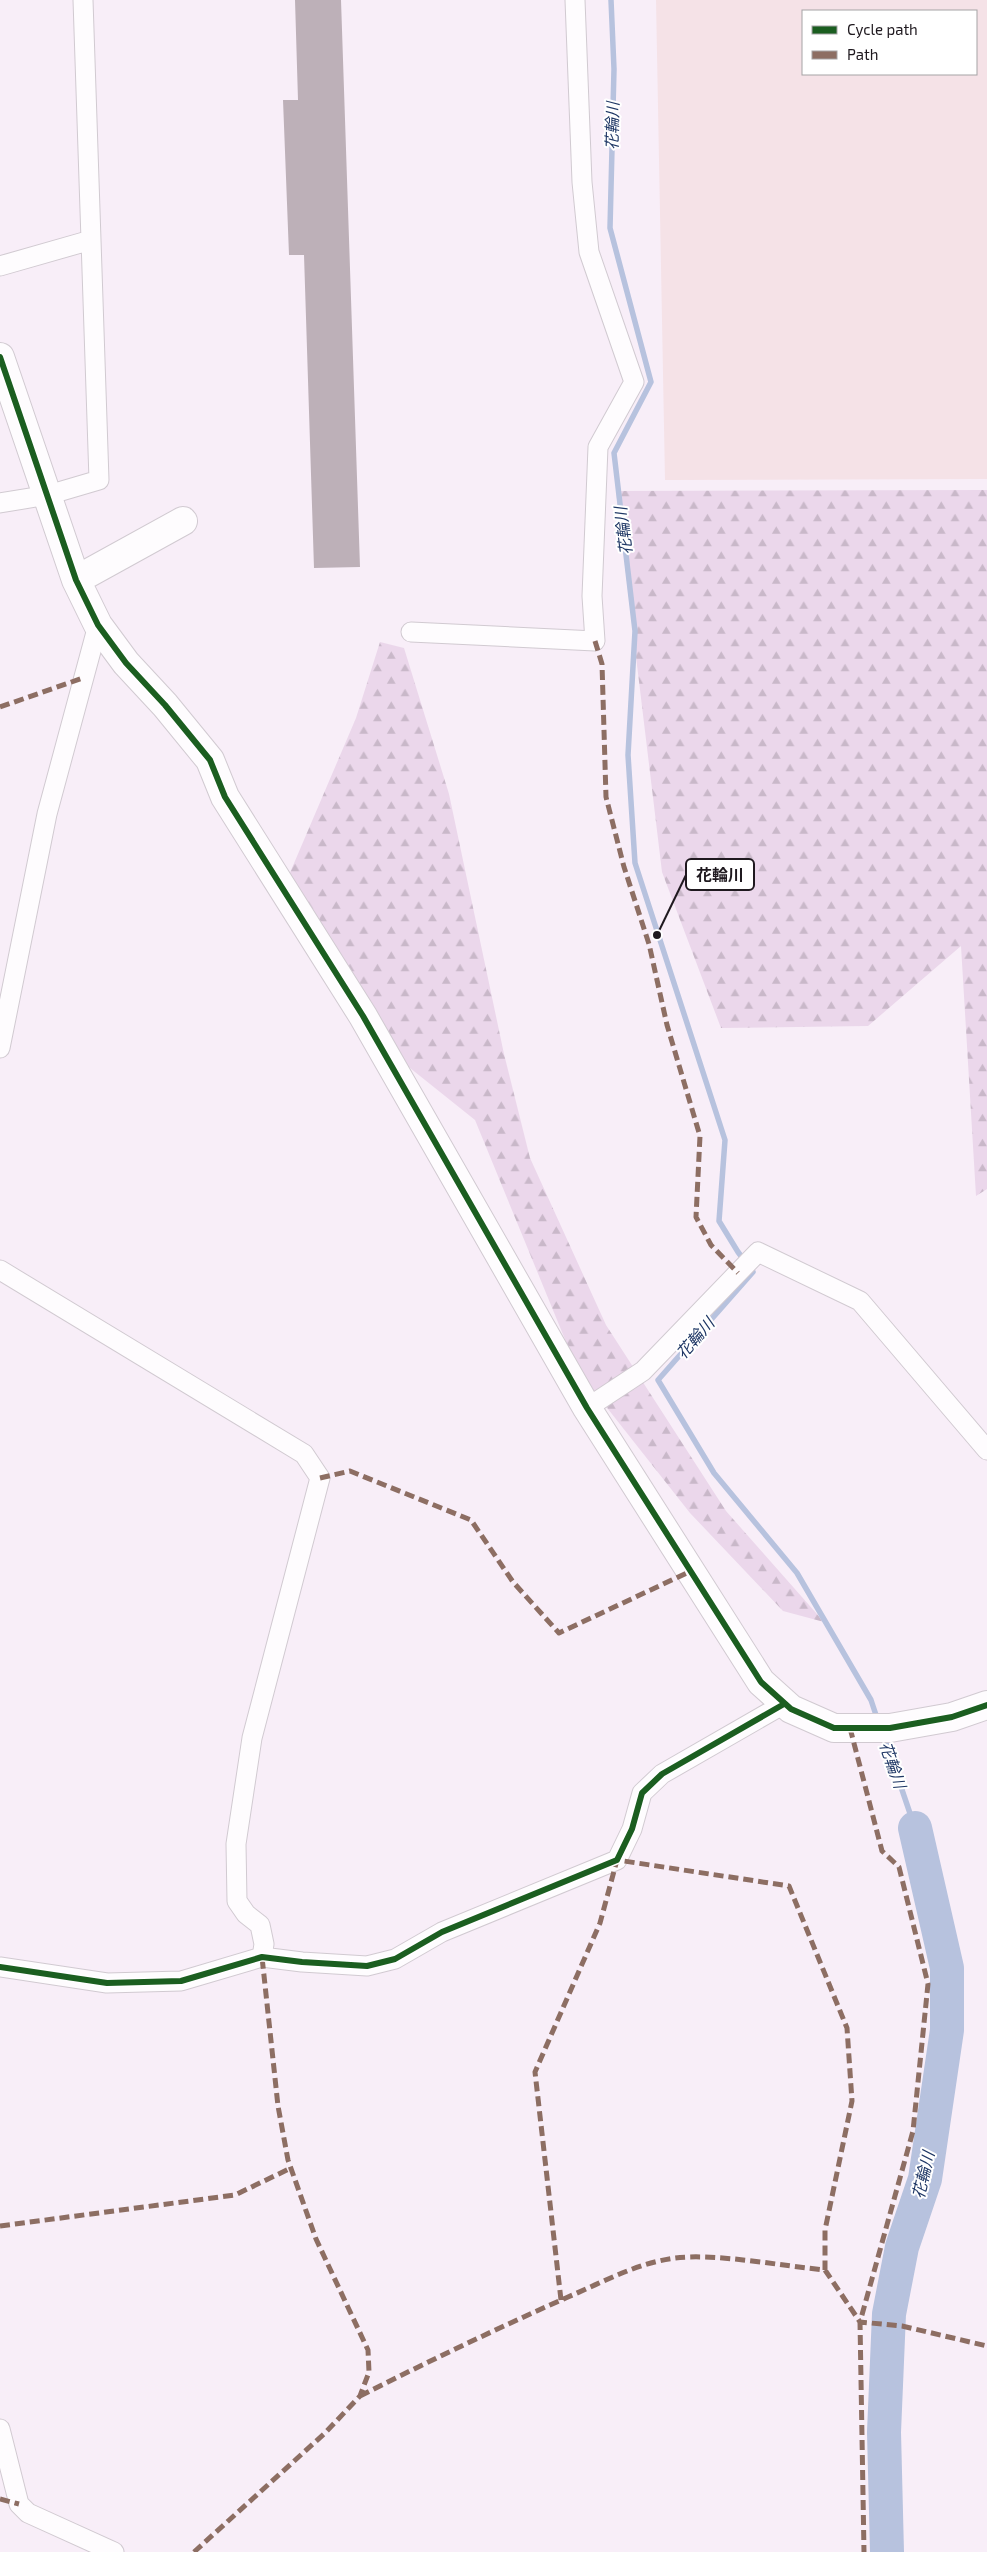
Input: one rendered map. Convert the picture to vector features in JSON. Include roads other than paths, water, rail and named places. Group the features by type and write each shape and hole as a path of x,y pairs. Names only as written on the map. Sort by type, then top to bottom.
{"street":[{"path":"0,502 48,494 100,480 83,0"},
{"path":"411,632 595,641 592,596 598,446 634,382 589,252 582,182 575,0"},
{"path":"0,266 91,240"},
{"path":"0,357 76,580 98,625 126,663 165,705 210,760 225,797 363,1016 588,1408 761,1682 784,1704 834,1728 890,1728 952,1717 987,1705"},
{"path":"76,580 183,521"},
{"path":"0,1048 48,814 98,625"},
{"path":"588,1408 643,1371 758,1252 860,1301 987,1450"},
{"path":"0,1270 304,1454 320,1478 252,1738 236,1844 237,1901 246,1914 260,1925 264,1944 262,1957"},
{"path":"0,1967 107,1983 181,1981 262,1957 302,1962 367,1966 395,1959 442,1932 600,1870 618,1860 632,1828 642,1793 662,1774 784,1704"},
{"path":"0,2429 19,2504 28,2513 114,2552"}],"waterway":[{"name":"花輪川","path":"611,0 614,69 610,228 651,382 614,453 635,631 628,755 635,863 725,1140 719,1221 753,1272 658,1380 714,1473 797,1573 871,1700 878,1721"},
{"name":"花輪川","path":"883,1734 915,1828"},
{"name":"花輪川","path":"887,2552 884,2432 889,2314 902,2247 925,2179 947,2030 947,1968 915,1828"}],"place":[{"name":"花輪川","path":"657,935"}]}
